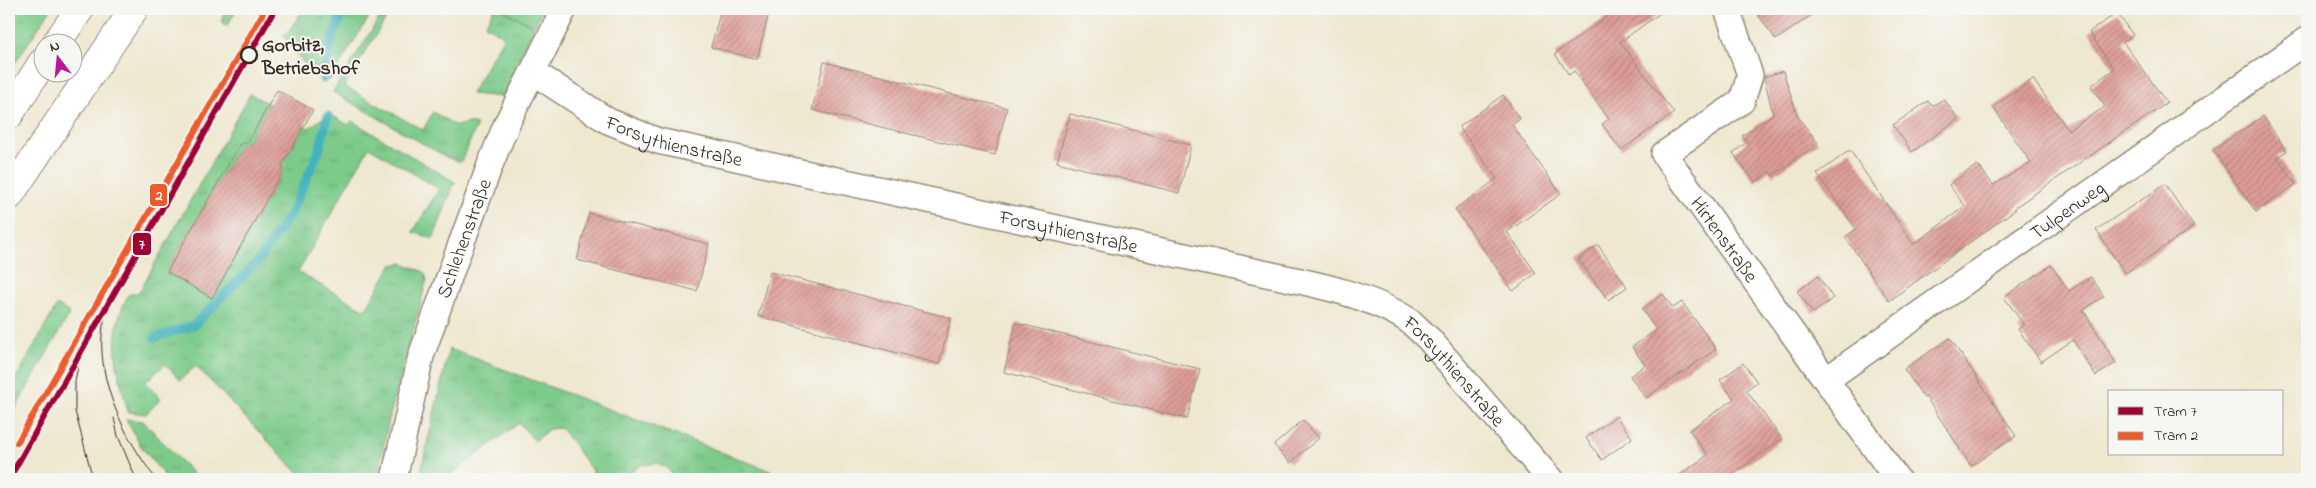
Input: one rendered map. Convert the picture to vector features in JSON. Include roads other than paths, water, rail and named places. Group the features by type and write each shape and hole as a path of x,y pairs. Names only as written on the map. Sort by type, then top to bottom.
{"highway":[{"path":"63,32 80,9"},
{"path":"9,196 134,9"},
{"path":"9,115 32,79"}],"street":[{"name":"Schlehenstraße","path":"394,479 421,356 490,164 564,9"},
{"name":"Hirtenstraße","path":"1727,9 1750,75 1742,101 1664,154 1897,479"},
{"name":"Tulpenweg","path":"1826,380 2307,40"},
{"name":"Forsythienstraße","path":"533,72 608,121 658,141 1263,273 1344,293 1378,305 1408,321 1428,338 1550,479"}],"waterway":[{"path":"323,79 331,42 344,9"},
{"path":"155,338 194,325 258,261 290,215 319,151 328,116"}],"tram line":[{"name":"7","path":"9,479 275,9"},
{"name":"2","path":"17,443 263,13"},
{"path":"112,297 103,326 102,346 108,387 123,427 144,463 156,479"},
{"path":"81,351 75,381 75,411 93,479"},
{"path":"114,418 118,436 136,479"}],"place":[{"name":"Gorbitz, Betriebshof","path":"249,55"}]}
